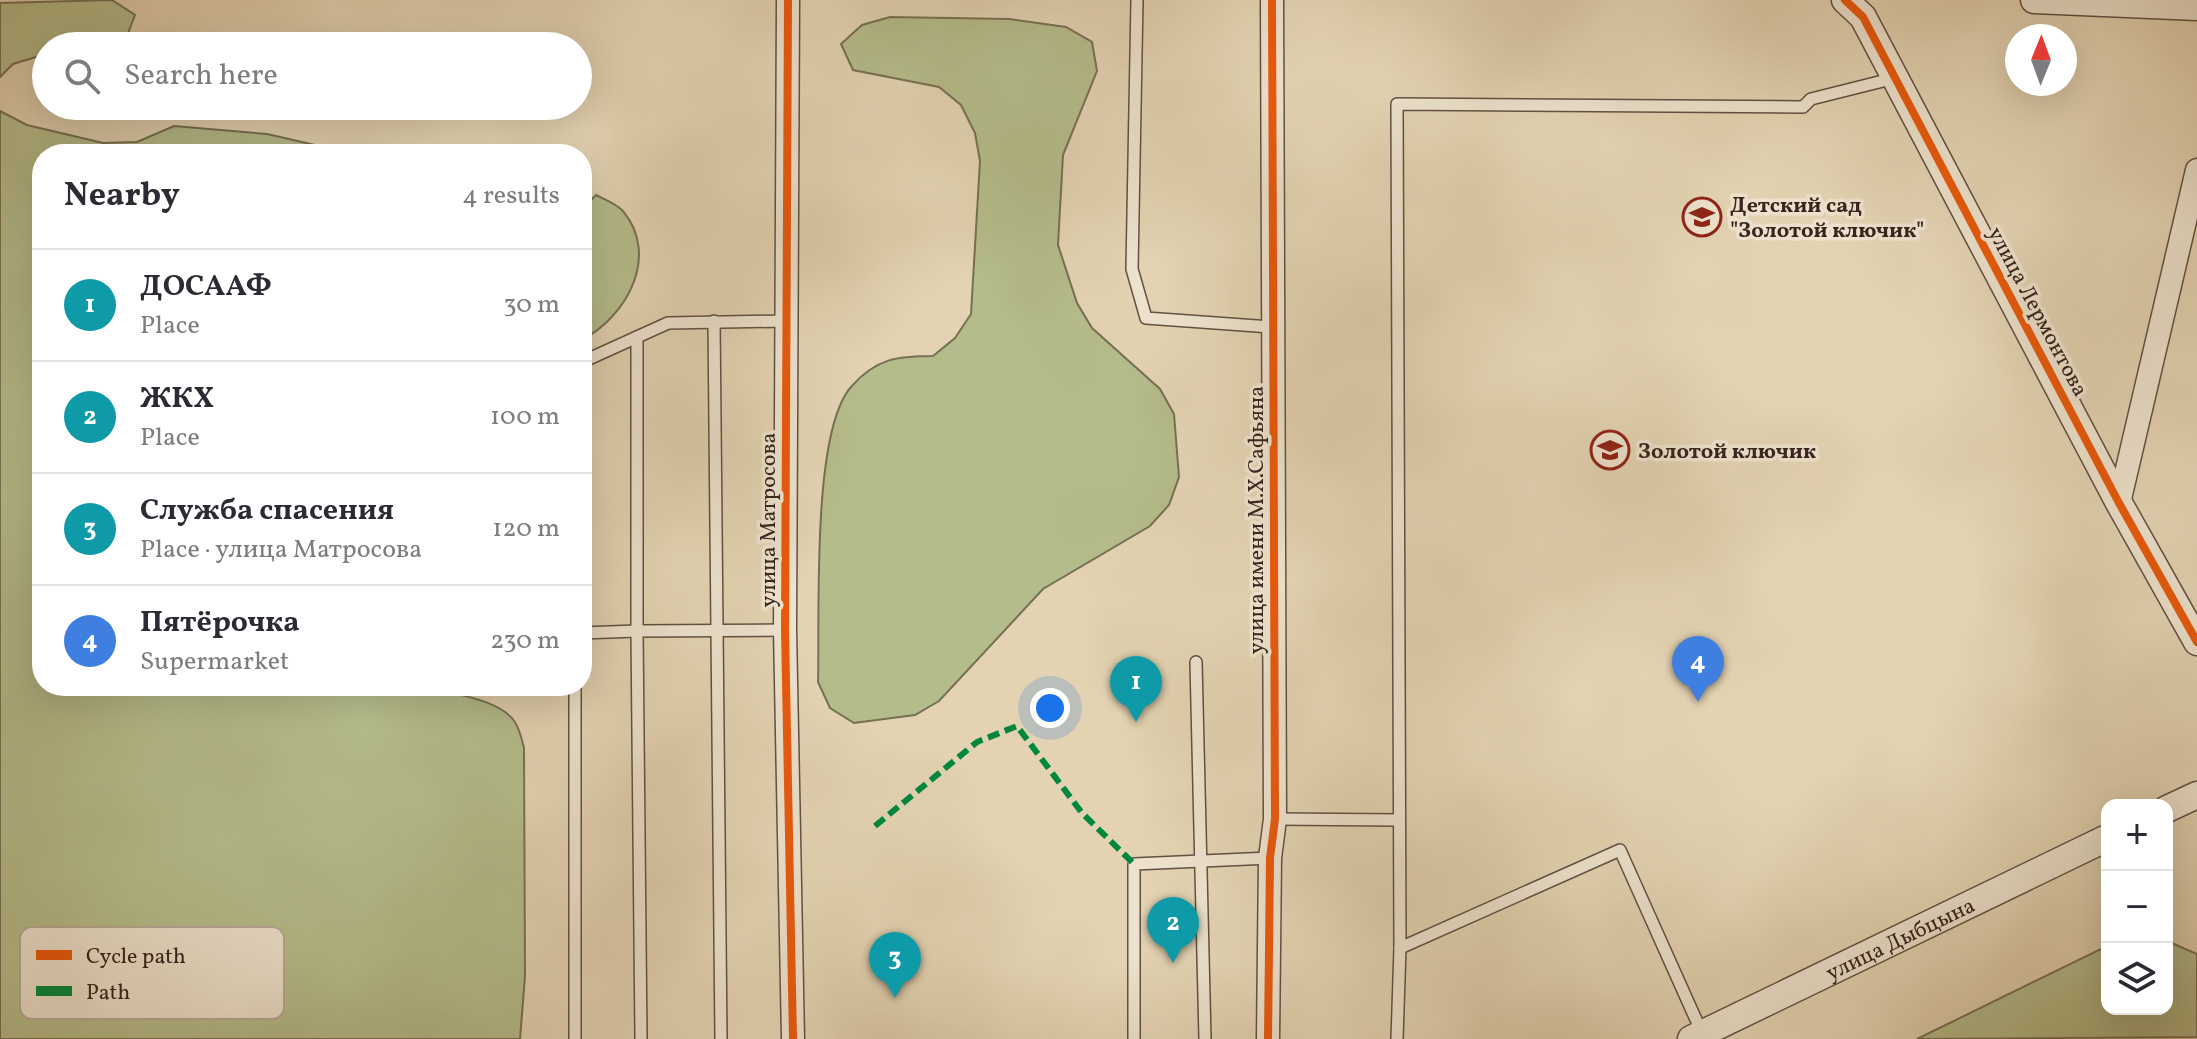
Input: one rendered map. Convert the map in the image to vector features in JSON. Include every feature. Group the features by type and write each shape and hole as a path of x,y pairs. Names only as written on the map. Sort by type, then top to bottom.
{"street":[{"name":"улица Матросова","path":"788,0 785,630 793,1039"},
{"name":"улица имени М.Х.Сафьяна","path":"1268,1039 1270,858 1275,819 1272,0"},
{"name":"улица Лермонтова","path":"1845,0 1863,17 2119,503 2197,642"},
{"path":"2034,0 2197,7"},
{"path":"2119,503 2197,170"},
{"path":"2173,806 2197,795"},
{"name":"улица Дыбцына","path":"1697,1036 2101,841"}],"lane":[{"path":"1137,0 1132,269 1146,318 1271,327"},
{"path":"1397,1039 1400,948 1397,104 1803,107 1811,99 1896,78"},
{"path":"714,321 721,1039"},
{"path":"592,357 668,323 785,321"},
{"path":"637,337 641,1039"},
{"path":"592,633 785,630"},
{"path":"1196,662 1205,1039"},
{"path":"575,696 575,1039"},
{"path":"1275,819 1399,820"},
{"path":"1400,948 1620,850 1697,1036"},
{"path":"1134,1039 1134,864 1270,858"}],"green space":[{"path":"112,0 135,15 128,32 32,32 32,58 13,64 0,77 0,3"},
{"path":"890,17 1009,19 1066,27 1092,42 1097,71 1063,155 1058,245 1077,303 1092,328 1160,389 1174,414 1179,477 1169,505 1150,526 1043,589 939,701 915,715 854,723 830,708 818,682 820,527 829,443 838,410 860,377 888,361 933,356 955,338 971,314 980,161 975,133 961,105 939,87 853,70 841,44 862,25"},
{"path":"0,111 27,125 103,143 137,142 174,126 267,134 311,144 32,144 32,696 465,696 508,714 517,727 524,748 525,976 520,1039 0,1039"},
{"path":"596,195 623,211 634,228 639,247 638,265 625,301 592,333 592,199"},
{"path":"2173,944 2197,954 2197,1037 1917,1039 2101,949 2101,1015 2173,1015"}],"marked path":[{"path":"875,826 977,742 1017,726 1082,813 1134,864"}],"cycle path":[{"path":"788,0 785,630 793,1039"},
{"path":"1268,1039 1270,858 1275,819 1272,0"},
{"path":"1845,0 1863,17 2119,503 2197,642"}],"place":[{"name":"Детский сад \"Золотой ключик\"","path":"1702,217"},
{"name":"Золотой ключик","path":"1610,450"},
{"name":"Пятёрочка","path":"1698,702"},
{"name":"ДОСААФ","path":"1136,722"},
{"name":"ЖКХ","path":"1173,963"},
{"name":"Служба спасения","path":"895,998"}]}
